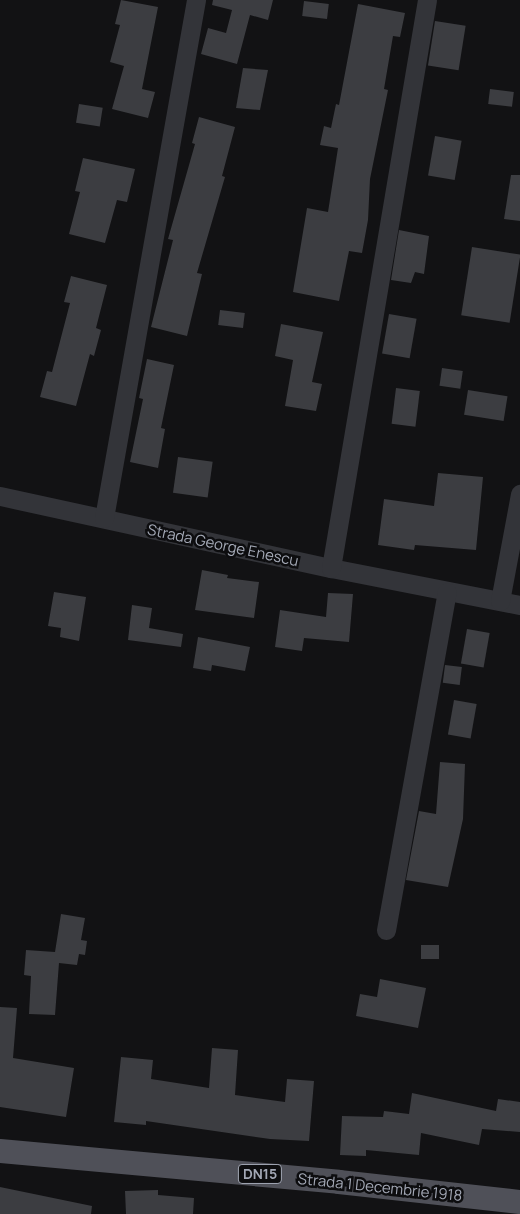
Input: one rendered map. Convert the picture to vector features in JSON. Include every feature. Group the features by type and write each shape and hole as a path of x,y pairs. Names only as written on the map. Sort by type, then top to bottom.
{"main road":[{"name":"Strada 1 Decembrie 1918","path":"0,1151 338,1182 520,1202"}],"street":[{"path":"104,518 196,0"},
{"path":"331,568 427,0"},
{"path":"500,601 520,494"},
{"name":"Strada George Enescu","path":"0,496 331,568 520,605"},
{"path":"386,930 447,592"}],"building":[{"path":"121,0 158,7 142,89 155,92 148,118 112,109 124,66 110,62 120,25 115,24"},
{"path":"213,0 273,0 268,20 250,15 237,64 201,54 208,28 226,33 232,10 212,5"},
{"path":"304,1 329,4 327,19 302,16"},
{"path":"358,4 405,13 400,37 393,36 384,89 388,90 370,179 368,220 362,253 349,251 339,301 293,292 307,208 328,212 338,148 320,145 324,126 331,128 336,104 339,105"},
{"path":"435,21 466,26 459,70 428,65"},
{"path":"243,68 268,70 260,110 236,108"},
{"path":"490,89 514,92 512,107 488,104"},
{"path":"79,104 103,108 100,127 76,123"},
{"path":"199,117 235,127 222,176 225,177 197,273 202,274 187,336 151,327 173,240 168,239 195,144 192,143"},
{"path":"435,136 462,141 455,180 428,175"},
{"path":"83,158 135,169 127,202 117,200 105,243 69,234 80,192 75,191"},
{"path":"511,175 520,175 520,221 504,219"},
{"path":"399,230 429,236 424,274 415,272 411,283 391,280"},
{"path":"472,247 520,255 510,323 461,315"},
{"path":"71,276 107,285 96,328 101,330 94,356 90,354 76,406 40,397 47,371 52,372 70,303 64,302"},
{"path":"220,310 245,313 243,328 218,325"},
{"path":"389,314 417,319 410,358 382,353"},
{"path":"281,324 323,332 312,382 322,384 316,411 285,406 293,360 275,356"},
{"path":"147,359 174,365 161,428 165,429 158,468 130,462 143,399 139,398"},
{"path":"442,368 463,371 460,389 439,386"},
{"path":"396,388 420,391 415,427 392,424"},
{"path":"468,390 508,396 504,421 464,415"},
{"path":"178,457 213,462 208,498 173,493"},
{"path":"438,473 483,477 476,550 415,545 414,550 378,545 384,499 434,506"},
{"path":"202,570 228,575 227,578 259,582 254,618 195,610"},
{"path":"54,592 86,597 79,641 60,637 61,628 48,626"},
{"path":"328,593 353,594 349,642 304,638 302,651 275,647 280,610 326,617"},
{"path":"132,605 152,608 149,628 183,634 181,647 128,640"},
{"path":"467,629 490,633 484,667 461,663"},
{"path":"198,637 250,647 245,671 212,665 211,671 193,668"},
{"path":"445,665 462,667 460,685 443,683"},
{"path":"454,700 477,704 471,738 448,734"},
{"path":"440,762 465,764 463,819 448,887 406,880 419,811 436,814"},
{"path":"61,914 85,918 81,940 87,941 85,955 79,954 77,965 59,963 55,1015 29,1014 31,976 24,975 26,950 55,952"},
{"path":"421,945 439,945 439,959 421,959"},
{"path":"380,979 426,988 418,1028 356,1016 360,994 377,997"},
{"path":"0,1007 17,1008 13,1058 74,1068 66,1117 0,1107"},
{"path":"212,1048 238,1050 235,1095 285,1102 287,1079 314,1081 309,1141 270,1139 146,1121 146,1125 114,1122 121,1057 153,1060 151,1079 209,1088"},
{"path":"412,1093 496,1111 498,1099 520,1102 520,1132 482,1129 479,1145 421,1133 419,1155 366,1150 366,1156 340,1155 342,1116 383,1117 384,1111 409,1114"},
{"path":"0,1187 92,1206 91,1214 0,1214"},
{"path":"158,1190 158,1195 194,1198 193,1214 126,1214 125,1191"}]}
